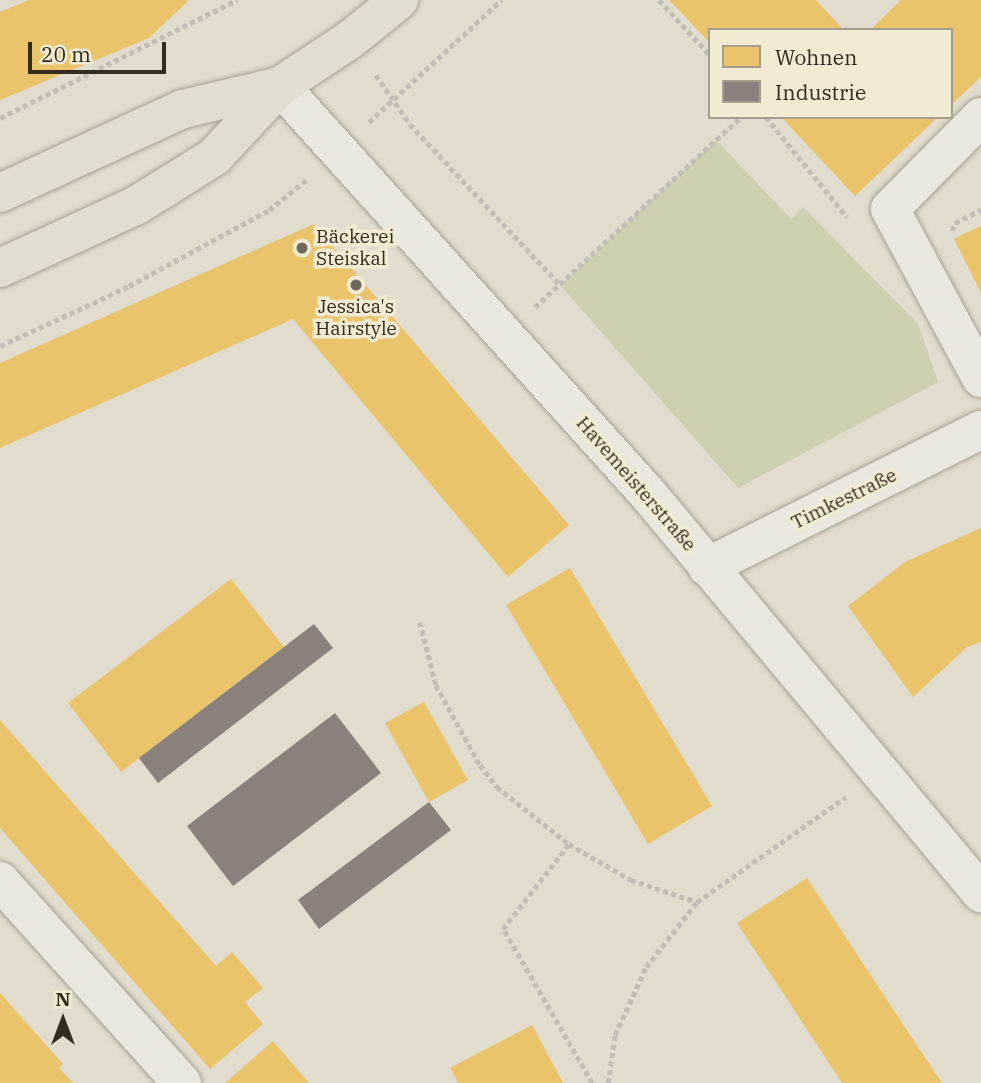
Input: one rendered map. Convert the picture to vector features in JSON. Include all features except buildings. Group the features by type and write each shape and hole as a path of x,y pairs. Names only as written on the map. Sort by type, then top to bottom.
{"main road":[{"path":"0,268 137,205 214,157 280,86 351,39 399,0"},
{"path":"0,193 183,109 280,86"}],"street":[{"name":"Havemeisterstraße","path":"280,86 648,494 981,892"},
{"path":"981,117 890,209 981,377"},
{"name":"Timkestraße","path":"707,567 981,430"},
{"path":"0,881 182,1083"}],"path":[{"path":"0,118 237,0"},
{"path":"0,346 129,286 269,210 339,153 393,98 501,0"},
{"path":"659,0 708,53"},
{"path":"351,39 410,124 560,285"},
{"path":"502,335 560,285 739,119"},
{"path":"955,223 981,210"},
{"path":"420,622 436,685 480,765 497,787 569,844 631,880 696,902"},
{"path":"608,1083 615,1035 646,967 696,902 881,771"},
{"path":"569,844 503,929 592,1083"}],"green space":[{"path":"716,140 791,219 803,207 918,324 938,382 738,488 560,285"}],"place":[{"name":"Bäckerei Steiskal","path":"302,248"},
{"name":"Jessica's Hairstyle","path":"356,285"}]}
